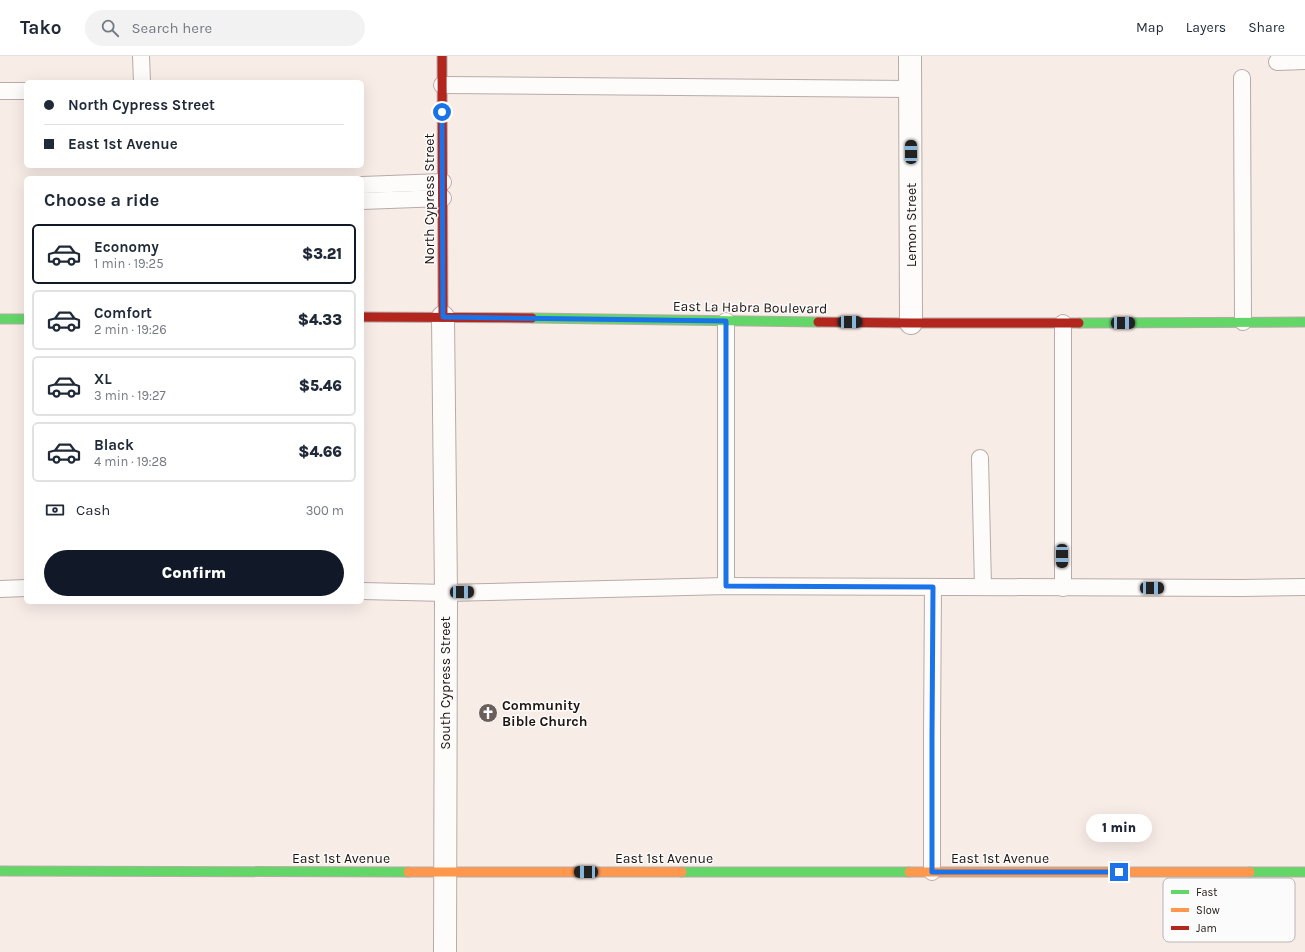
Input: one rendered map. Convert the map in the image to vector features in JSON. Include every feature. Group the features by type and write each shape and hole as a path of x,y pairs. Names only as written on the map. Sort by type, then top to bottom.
{"street":[{"name":"North Cypress Street","path":"442,56 443,317"},
{"name":"Lemon Street","path":"910,56 911,323"},
{"name":"East La Habra Boulevard","path":"364,317 911,323 1305,322"},
{"name":"South Cypress Street","path":"443,317 446,593 445,952"},
{"path":"0,319 24,319"},
{"name":"East 1st Avenue","path":"0,871 1305,872"}],"lane":[{"path":"142,56 142,80"},
{"path":"1277,62 1305,61"},
{"path":"1242,78 1243,322"},
{"path":"442,85 910,89"},
{"path":"0,91 24,91"},
{"path":"364,185 443,190"},
{"path":"364,200 443,190"},
{"path":"726,321 726,586"},
{"path":"1062,323 1062,588"},
{"path":"980,458 983,587"},
{"path":"364,591 446,593 726,586 1062,588 1305,587"},
{"path":"932,872 933,587"},
{"path":"0,588 24,588"}],"traffic: fast":[{"path":"532,318 818,322"},
{"path":"0,319 24,319"},
{"path":"1079,323 1305,322"},
{"path":"0,871 408,872"},
{"path":"682,872 909,872"},
{"path":"1250,872 1305,872"}],"traffic: slow":[{"path":"408,872 682,872"},
{"path":"909,872 1250,872"}],"traffic: jam":[{"path":"442,56 443,317"},
{"path":"364,317 532,318"},
{"path":"818,322 1079,323"}],"place":[{"name":"Community Bible Church","path":"488,713"}],"route":[{"path":"442,112 443,317 726,321 726,586 933,587 932,872 1119,872"}]}
